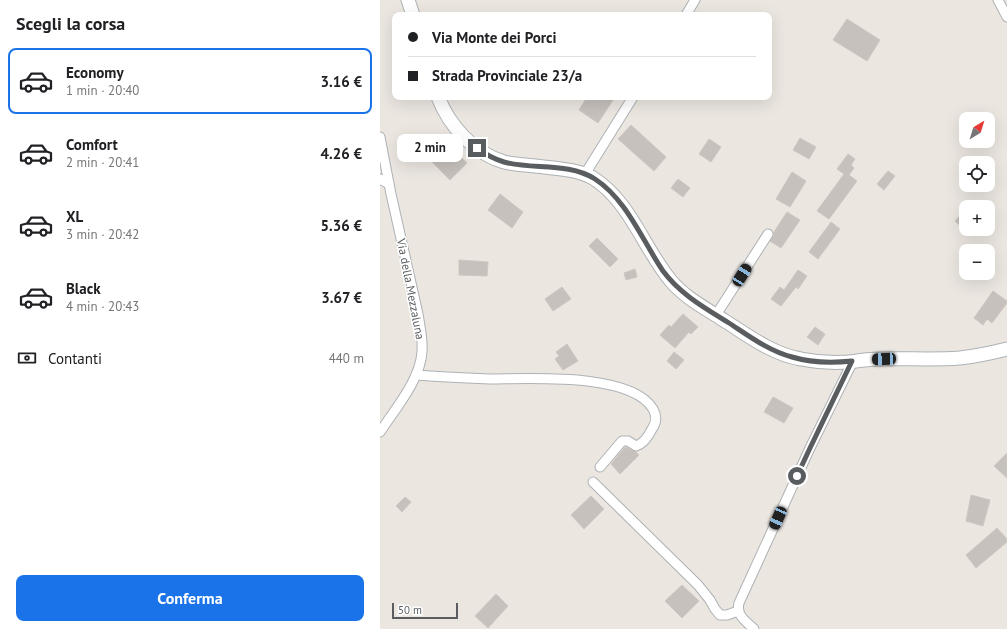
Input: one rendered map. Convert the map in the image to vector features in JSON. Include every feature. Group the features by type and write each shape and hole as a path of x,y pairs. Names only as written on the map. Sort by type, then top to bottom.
{"street":[{"path":"408,0 412,12"},
{"path":"688,12 695,0"},
{"path":"998,0 1007,17"},
{"path":"439,100 446,114 457,129 472,144 490,156 508,163 567,170 585,174 595,179 618,200 663,270 676,286 690,298 759,343 786,355 800,359 836,362 880,359 960,358 1007,349"},
{"path":"585,174 631,100"},
{"name":"Via della Mezzaluna","path":"380,137 421,332 422,353 420,365 416,375 380,432"},
{"path":"380,179 389,184"},
{"path":"716,315 768,234"},
{"path":"754,629 742,618 738,611 738,607 810,448 852,361"},
{"path":"416,375 489,379 580,380 610,385 637,395 648,403 653,410 656,417 654,426 648,436 636,446 628,441 622,441 600,467"},
{"path":"593,482 698,585 720,615 725,616 738,611"}],"building":[{"path":"847,19 880,40 867,61 833,40"},
{"path":"585,100 613,100 598,123 579,110"},
{"path":"631,125 666,157 654,171 618,139"},
{"path":"800,138 816,147 809,159 793,150"},
{"path":"709,139 721,147 711,162 699,154"},
{"path":"448,144 467,163 450,180 431,161"},
{"path":"848,154 855,159 851,165 854,168 849,175 857,181 829,219 817,211 844,174 837,169"},
{"path":"888,171 895,176 884,190 877,184"},
{"path":"792,172 806,181 790,207 776,199"},
{"path":"678,179 690,188 683,197 671,188"},
{"path":"500,194 523,212 512,228 488,210"},
{"path":"787,212 800,220 781,248 770,241"},
{"path":"959,217 959,225 955,221"},
{"path":"831,222 840,229 818,259 809,252"},
{"path":"597,238 618,259 610,267 589,246"},
{"path":"459,260 488,262 487,276 459,275"},
{"path":"635,269 637,277 626,280 624,273"},
{"path":"798,270 807,276 798,289 796,287 781,306 771,299 780,287 784,290"},
{"path":"562,287 571,299 553,311 545,299"},
{"path":"993,291 1007,301 1007,303 992,323 987,319 983,325 974,318"},
{"path":"683,314 698,327 691,334 689,332 675,348 660,335 669,325 671,327"},
{"path":"815,327 825,334 818,345 807,337"},
{"path":"567,344 578,361 563,370 555,359 559,356 556,352"},
{"path":"674,352 684,360 676,369 667,361"},
{"path":"773,397 793,408 784,423 764,412"},
{"path":"625,447 639,455 620,474 611,464"},
{"path":"1007,453 1007,478 994,466"},
{"path":"971,495 990,500 983,526 966,521"},
{"path":"591,496 604,509 584,529 571,515"},
{"path":"405,497 411,502 402,512 396,506"},
{"path":"997,528 1007,539 1007,542 976,568 966,555"},
{"path":"682,585 699,601 682,618 665,601"},
{"path":"496,594 508,606 488,628 475,616"}],"route":[{"path":"477,148 504,162 580,172 595,179 618,200 663,270 672,282 690,298 759,343 786,355 816,361 852,361 797,476"}]}
